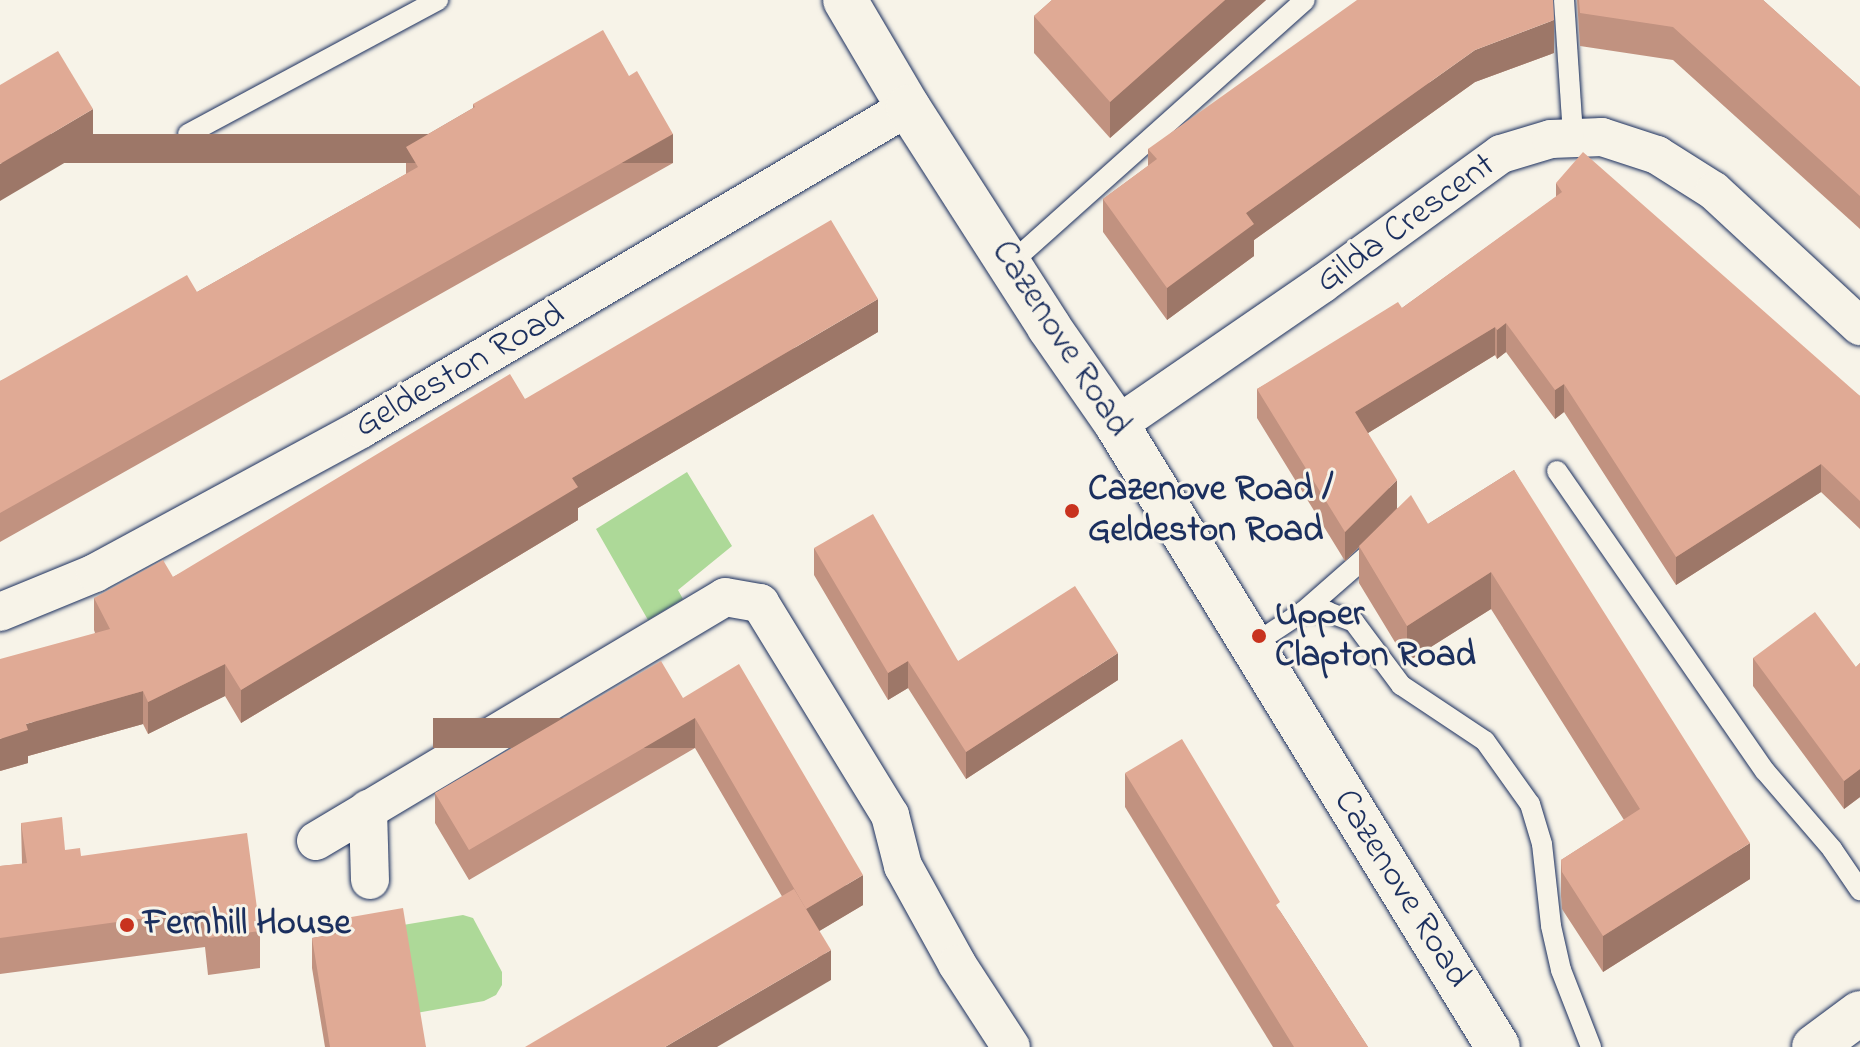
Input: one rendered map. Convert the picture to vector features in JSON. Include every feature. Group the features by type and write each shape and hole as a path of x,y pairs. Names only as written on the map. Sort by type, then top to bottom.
{"main road":[{"name":"Cazenove Road","path":"845,0 908,107 1011,263 1049,327 1117,425 1498,1047"},
{"path":"1814,1047 1860,1013"}],"street":[{"name":"Geldeston Road","path":"0,612 95,573 361,429 908,107"},
{"name":"Gilda Crescent","path":"1117,425 1322,284 1501,154 1551,139 1602,137 1657,155 1714,191 1860,326"},
{"path":"316,841 725,597 760,603 890,815 903,866 957,964 1011,1047"},
{"path":"368,809 370,880"}],"lane":[{"path":"188,134 438,0"},
{"path":"1011,263 1305,0"},
{"path":"1564,0 1573,137"},
{"path":"1557,471 1765,771 1832,849 1860,890"},
{"path":"1251,646 1304,611 1358,567 1390,534"},
{"path":"1304,611 1328,612 1354,622 1401,685 1485,741 1510,772 1530,804 1542,844 1558,955 1591,1047"}],"green space":[{"path":"687,472 732,546 678,590 683,599 648,620 596,529"},
{"path":"463,915 473,918 502,972 502,985 496,995 484,1001 405,1015 391,927"}],"building":[{"path":"1052,0 1225,0 1110,102 1034,16"},
{"path":"1357,0 1553,0 1554,20 1475,50 1246,213 1254,224 1167,288 1103,199 1157,159 1148,149"},
{"path":"1579,0 1763,0 1860,87 1860,196 1673,27 1580,13"},
{"path":"603,30 629,76 637,71 673,134 0,513 0,381 187,275 197,292 418,167 406,147 475,107 473,104"},
{"path":"58,51 93,109 0,164 0,85"},
{"path":"1583,152 1860,396 1860,501 1821,464 1676,557 1564,384 1555,390 1506,323 1355,412 1397,480 1345,532 1257,389 1398,302 1402,308 1562,192 1556,183"},
{"path":"831,220 878,299 572,478 578,487 241,690 225,664 148,702 143,691 26,724 28,730 0,739 0,659 110,629 94,598 163,560 173,577 510,374 525,399"},
{"path":"1514,470 1750,843 1603,936 1562,872 1561,860 1640,809 1491,572 1407,626 1359,546 1411,495 1428,524"},
{"path":"873,514 958,661 1075,586 1118,653 966,752 908,661 888,673 814,548"},
{"path":"1815,612 1856,667 1860,663 1860,769 1844,781 1753,658"},
{"path":"661,661 683,698 739,664 863,875 806,909 695,718 469,850 435,793"},
{"path":"1182,739 1280,902 1276,905 1368,1047 1294,1047 1125,773"},
{"path":"62,817 65,850 80,848 81,856 247,833 260,931 208,938 205,910 0,938 0,866 27,863 21,823"},
{"path":"794,889 831,950 665,1047 525,1047"},
{"path":"403,908 426,1047 330,1047 312,938 336,934 334,920"}],"place":[{"name":"Cazenove Road / Geldeston Road","path":"1072,511"},
{"name":"Upper Clapton Road","path":"1259,636"},
{"name":"Fernhill House","path":"127,925"}]}
